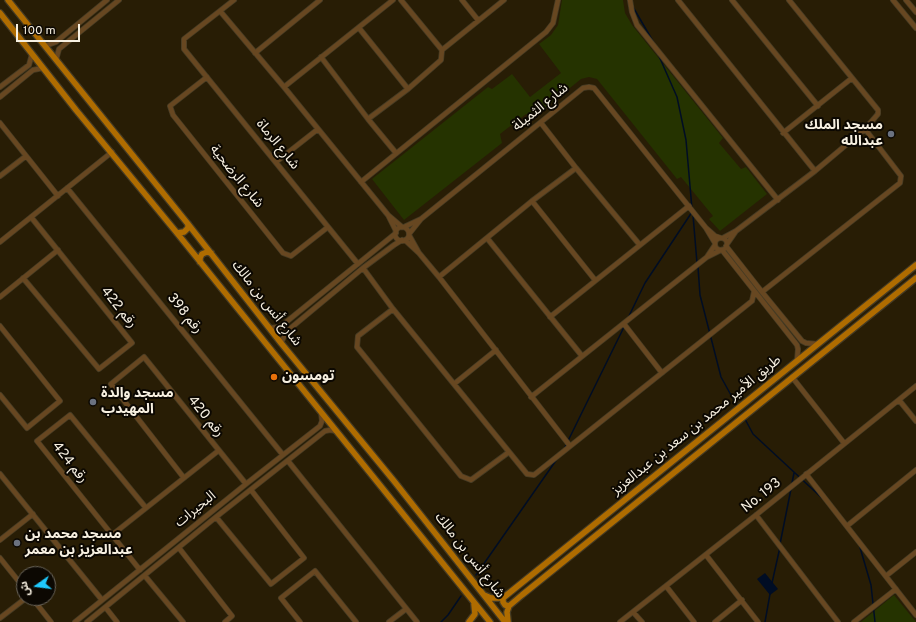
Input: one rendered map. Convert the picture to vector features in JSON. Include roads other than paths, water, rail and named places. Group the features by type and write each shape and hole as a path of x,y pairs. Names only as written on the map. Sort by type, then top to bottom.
{"main road":[{"name":"شارع أنس بن مالك","path":"8,0 188,224 281,343 394,481 483,595 507,622"},
{"name":"شارع أنس بن مالك","path":"0,13 490,622"},
{"path":"177,233 184,232 188,228 188,224"},
{"path":"200,262 202,254 207,252 211,253"},
{"name":"طريق الأمير محمد بن سعد بن عبدالعزيز","path":"503,598 916,265"},
{"name":"طريق الأمير محمد بن سعد بن عبدالعزيز","path":"509,606 916,278"},
{"path":"483,595 492,598 503,598 505,606 509,606 507,612 507,622"},
{"path":"469,622 476,612 473,600"}],"street":[{"path":"44,46 54,43 62,38 100,2 107,0"},
{"path":"56,60 58,51 66,43 119,0"},
{"path":"234,0 220,11 284,87 388,216 396,232 397,238 403,240 419,253"},
{"path":"255,53 320,0"},
{"path":"284,87 393,0"},
{"path":"401,0 442,50"},
{"path":"462,0 478,20"},
{"path":"368,119 441,60 442,50 504,0"},
{"path":"361,182 546,32 553,23 558,0"},
{"path":"630,0 632,12 638,25 778,200"},
{"path":"678,0 815,172"},
{"path":"732,0 818,106"},
{"path":"707,257 717,239 736,231 815,172 865,129 878,114 878,110 789,0"},
{"path":"893,0 916,28"},
{"path":"906,0 916,12"},
{"name":"شارع الرماة","path":"220,11 184,39 184,49 358,264"},
{"path":"359,28 408,88"},
{"path":"62,38 66,43"},
{"path":"0,87 29,65 32,54"},
{"path":"321,57 396,153"},
{"path":"0,96 33,70 43,68"},
{"path":"19,73 25,73 23,78"},
{"name":"شارع الرضحية","path":"207,77 170,106 173,115 283,254 291,256 328,227"},
{"path":"783,133 852,78"},
{"name":"شارع الثميلة","path":"421,219 583,88 590,87 594,88 706,228"},
{"path":"541,123 639,244"},
{"path":"0,124 58,196"},
{"path":"276,162 318,129"},
{"path":"762,292 900,183 901,176 865,129"},
{"path":"0,242 112,152"},
{"path":"0,176 26,156"},
{"path":"439,277 532,201 576,168"},
{"name":"رقم 398","path":"67,188 283,454"},
{"path":"532,201 595,280"},
{"path":"550,317 688,206"},
{"path":"388,216 408,230 409,235 419,253 570,446"},
{"name":"رقم 422","path":"23,278 99,369 132,343 31,217"},
{"path":"270,328 280,327 358,264 399,228 421,219"},
{"path":"281,343 286,332 363,268 409,235 421,219"},
{"path":"706,228 715,236 726,240 731,251 802,341 817,344"},
{"path":"706,228 717,249 721,250 727,255 796,345 798,349 797,361"},
{"path":"531,397 707,257 721,250 727,245 736,231"},
{"path":"487,238 582,356"},
{"path":"0,297 58,250"},
{"path":"363,268 393,309 509,452 527,474 531,475 534,475 752,301 754,292"},
{"path":"752,301 763,303"},
{"path":"393,309 358,336 357,347 461,476 470,480 509,452"},
{"path":"624,324 662,372"},
{"path":"0,326 60,401 27,428 0,394"},
{"path":"454,384 496,350"},
{"name":"رقم 420","path":"184,478 111,384 144,357 246,484"},
{"path":"792,377 844,443"},
{"name":"No. 193","path":"620,622 706,555 916,386"},
{"path":"899,400 916,421"},
{"name":"البحيرات","path":"75,622 283,454 313,432 320,426 322,421 321,412"},
{"name":"رقم 424","path":"140,570 37,441 70,415 146,508"},
{"name":"البحيرات","path":"87,622 316,438 324,432 330,430 336,431"},
{"path":"313,432 318,433 316,438"},
{"path":"112,536 218,451"},
{"path":"288,460 417,622"},
{"path":"847,526 916,470"},
{"path":"0,474 102,600"},
{"path":"806,474 916,615"},
{"path":"216,517 271,584 304,558 251,490"},
{"path":"0,540 33,514"},
{"path":"756,515 838,622"},
{"path":"178,548 232,616 225,622"},
{"path":"886,576 916,552"},
{"path":"706,555 758,622"},
{"path":"0,558 16,578"},
{"path":"300,622 281,598 315,571 356,622"},
{"path":"145,576 183,622"},
{"path":"666,586 694,622"},
{"path":"854,622 896,590"},
{"path":"715,622 742,600"},
{"path":"0,618 16,606"},
{"path":"38,606 51,622"},
{"path":"106,608 117,622"},
{"path":"389,622 406,609"},
{"path":"633,612 642,622"}],"water":[{"path":"765,573 778,589 770,595 757,579"}],"waterway":[{"path":"633,7 654,43"},
{"path":"659,56 677,97 686,140 692,209"},
{"path":"628,318 645,283 692,212"},
{"path":"693,215 697,263"},
{"path":"698,267 700,295 721,377 737,406"},
{"path":"565,447 624,327"},
{"path":"745,419 753,434 823,499"},
{"path":"476,575 557,459"},
{"path":"792,483 794,473"},
{"path":"780,544 791,489"},
{"path":"859,544 871,585 875,622"},
{"path":"772,583 780,547"},
{"path":"765,622 770,594"},
{"path":"441,622 448,615 461,596"}],"place":[{"name":"مسجد الملك عبدالله","path":"891,134"},
{"name":"تومسون","path":"274,377"},
{"name":"مسجد والدة المهيدب","path":"93,402"},
{"name":"مسجد محمد بن عبدالعزيز بن معمر","path":"17,543"}]}
